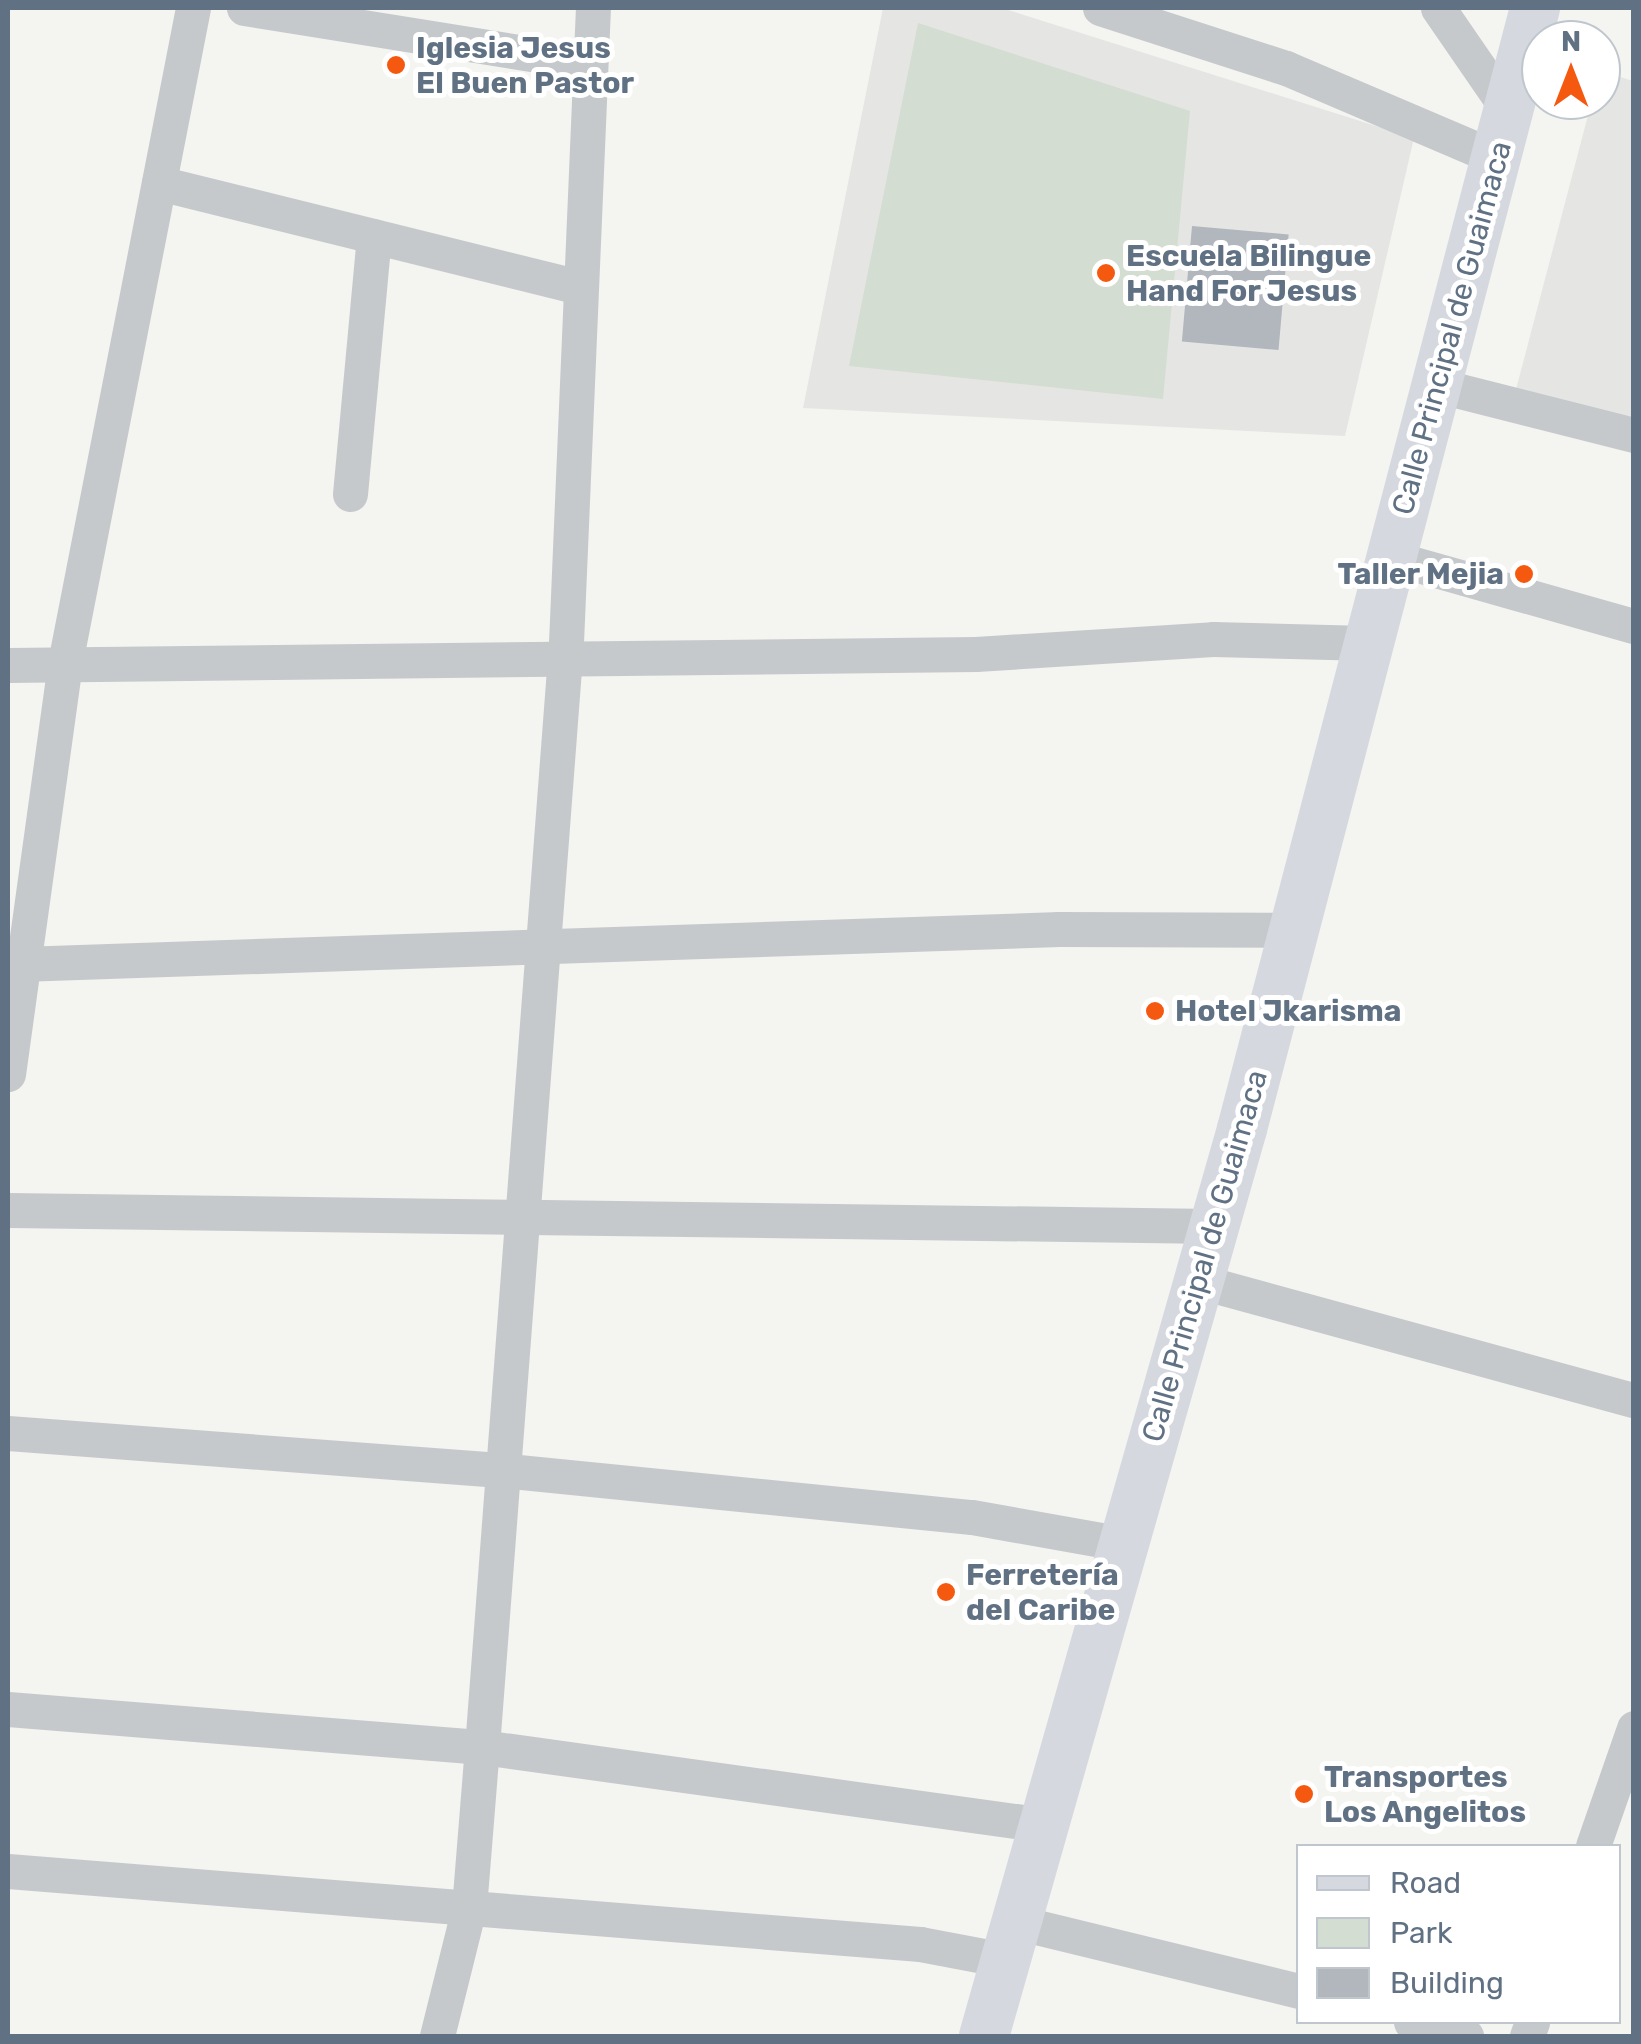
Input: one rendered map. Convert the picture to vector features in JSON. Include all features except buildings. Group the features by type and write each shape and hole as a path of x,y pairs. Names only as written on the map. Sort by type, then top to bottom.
{"main road":[{"name":"Calle Principal de Guaimaca","path":"984,2036 1214,1226 1498,158 1534,8"}],"street":[{"path":"8,1074 20,964 64,668 193,8"},
{"path":"244,8 588,63"},
{"path":"437,2036 469,1908 482,1747 500,1470 565,658 593,8"},
{"path":"1100,8 1286,68 1498,158"},
{"path":"1438,8 1508,110"},
{"path":"159,183 580,287"},
{"path":"350,494 374,236"},
{"path":"1436,385 1634,435"},
{"path":"1392,558 1634,626"},
{"path":"8,666 976,654 1213,638 1368,643"},
{"path":"20,964 1059,929 1294,930"},
{"path":"8,1210 520,1221 1214,1226"},
{"path":"1198,1281 1634,1400"},
{"path":"8,1433 500,1470 972,1517 1124,1544"},
{"path":"8,1709 482,1747 1044,1825"},
{"path":"1594,1844 1634,1728"},
{"path":"8,1872 920,1944 1011,1941 1296,1991"},
{"path":"1419,2024 1466,2036"}],"shaded area":[{"name":"Escuela Bilingue Hand For Jesus","path":"883,8 1002,8 1414,138 1345,436 803,408"},
{"path":"1621,77 1633,81 1633,426 1514,397 1587,120 1621,120"}],"green space":[{"path":"918,23 1190,111 1163,399 849,366"}],"place":[{"name":"Iglesia Jesus El Buen Pastor","path":"396,65"},
{"name":"Escuela Bilingue Hand For Jesus","path":"1106,273"},
{"name":"Taller Mejia","path":"1524,574"},
{"name":"Hotel Jkarisma","path":"1155,1011"},
{"name":"Ferretería del Caribe","path":"946,1592"},
{"name":"Transportes Los Angelitos","path":"1304,1794"}]}
